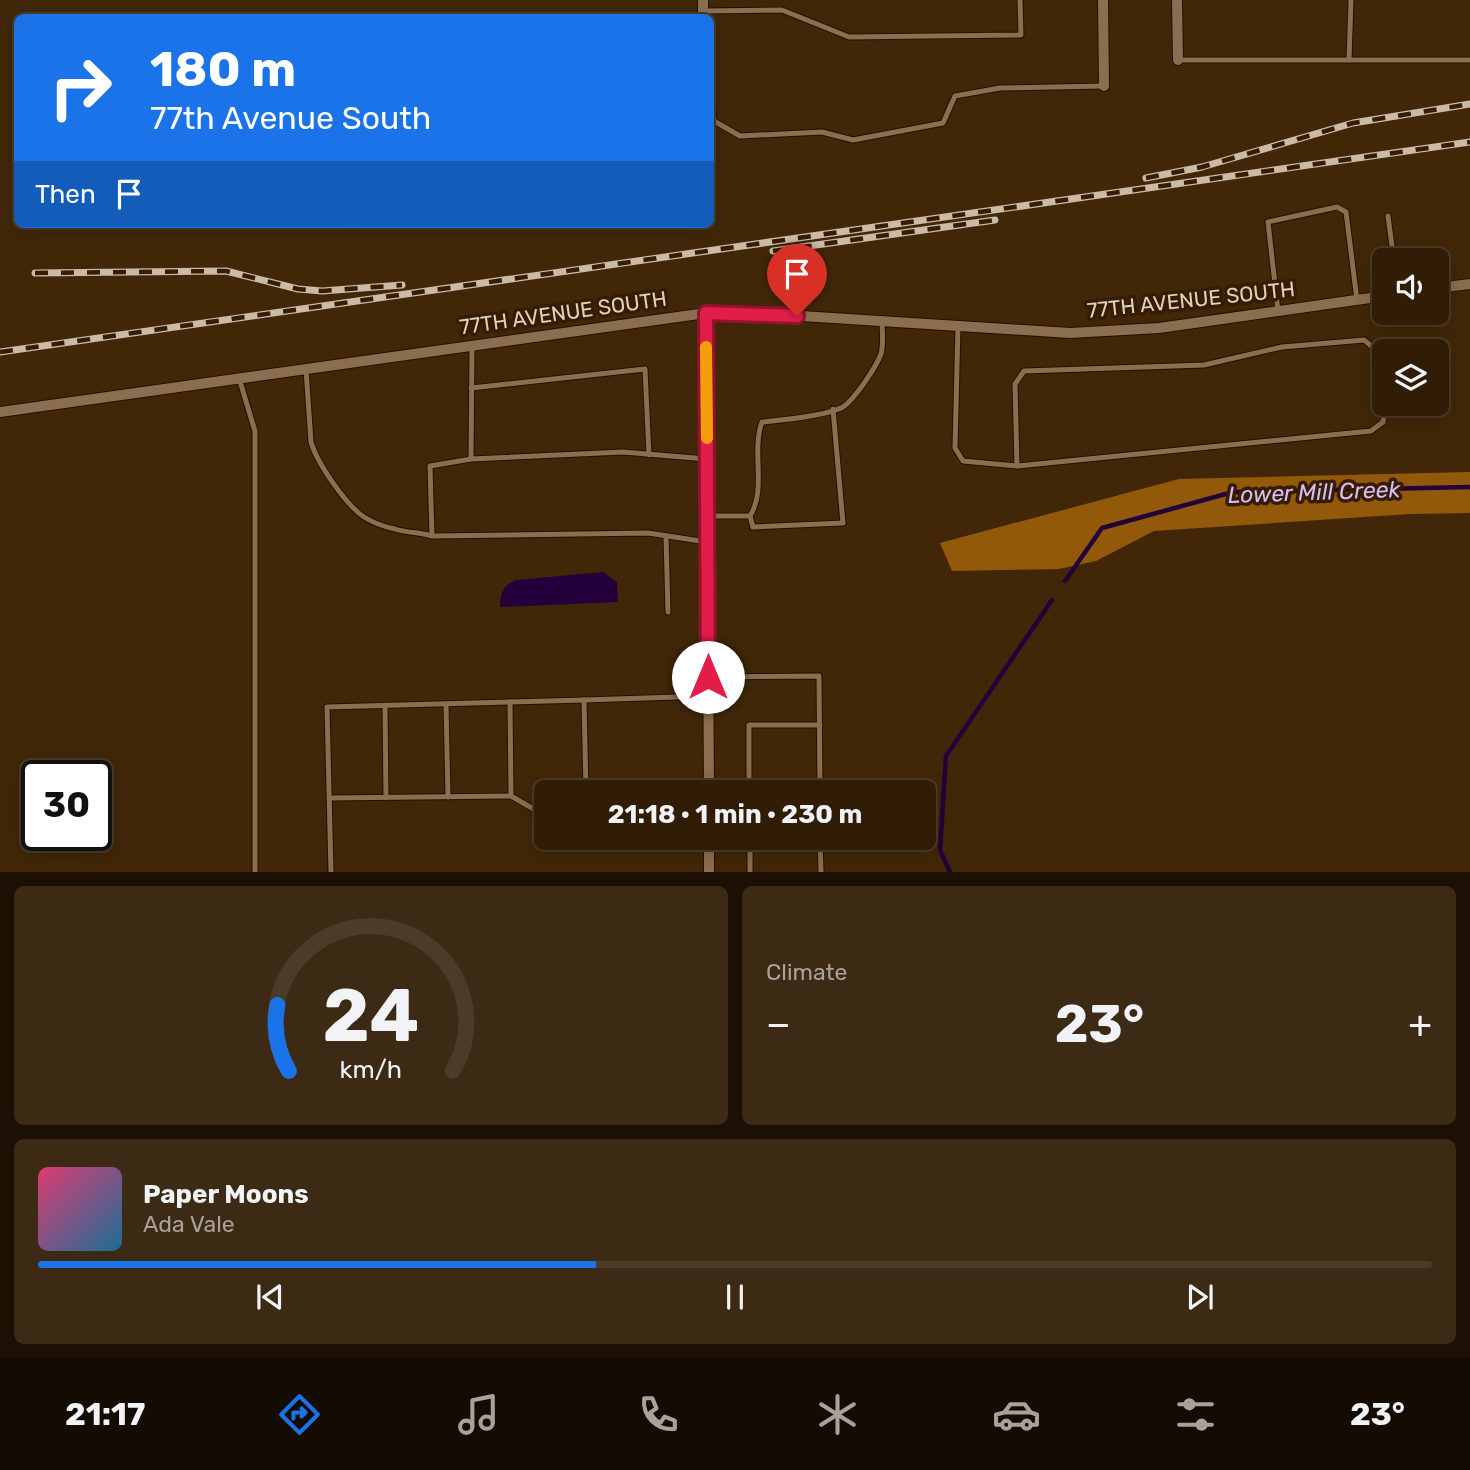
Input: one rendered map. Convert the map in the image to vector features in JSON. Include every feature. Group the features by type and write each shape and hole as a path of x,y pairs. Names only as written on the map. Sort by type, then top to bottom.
{"street":[{"path":"1102,0 1104,86"},
{"path":"1177,0 1178,60"},
{"path":"1449,287 1470,284"},
{"name":"77TH AVENUE SOUTH","path":"0,412 706,313 737,312 1070,333 1159,328 1372,298"},
{"path":"706,313 709,780"},
{"path":"709,850 709,872"}],"lane":[{"path":"703,10 782,10 849,37 1021,35 1020,0"},
{"path":"1349,60 1351,0"},
{"path":"1178,60 1470,60"},
{"path":"714,121 740,136 822,132 853,139 943,122 955,96 1000,88 1104,86"},
{"path":"1279,311 1268,222 1337,207 1346,212 1357,300"},
{"path":"1388,216 1392,248"},
{"path":"833,410 843,523 753,527 750,516 757,505 758,434 762,422 808,417 843,407 863,385 881,354 882,321"},
{"path":"958,326 955,448 963,461 1017,466 1371,431 1383,422 1384,416"},
{"path":"1017,466 1015,384 1024,371 1068,372 1204,365 1282,347 1364,340 1372,346"},
{"path":"471,346 471,459"},
{"path":"306,369 314,453 350,503 375,522 395,530 432,536 648,533 707,542"},
{"path":"471,387 645,369 649,455"},
{"path":"239,378 254,431 255,872"},
{"path":"432,536 430,466 471,459 623,452 707,459"},
{"path":"707,516 750,516"},
{"path":"666,536 668,612"},
{"path":"708,677 819,676 820,780"},
{"path":"331,872 327,707 708,696"},
{"path":"584,699 586,780"},
{"path":"510,702 511,796"},
{"path":"446,704 448,797"},
{"path":"385,705 386,798"},
{"path":"749,780 749,725 820,725"},
{"path":"329,799 511,796 534,809"},
{"path":"750,850 750,872"},
{"path":"820,850 821,872"}],"shaded area":[{"path":"1470,472 1470,513 1410,514 1154,531 1096,561 1059,569 952,571 940,543 1179,479"},
{"path":"603,572 617,582 618,602 500,607 503,590 516,580"}],"waterway":[{"name":"Lower Mill Creek","path":"1065,581 1102,528 1233,492 1470,487"},
{"name":"Lower Mill Creek","path":"950,872 940,850 946,756 1052,600"}],"railway":[{"path":"1146,178 1202,167 1353,123 1470,104"},
{"path":"0,352 1470,142"},
{"path":"773,251 995,220"},
{"path":"35,273 226,271 298,289 322,291 402,285"}],"slow traffic":[{"path":"706,347 707,438"}],"route":[{"path":"708,677 706,313 797,316"}]}
